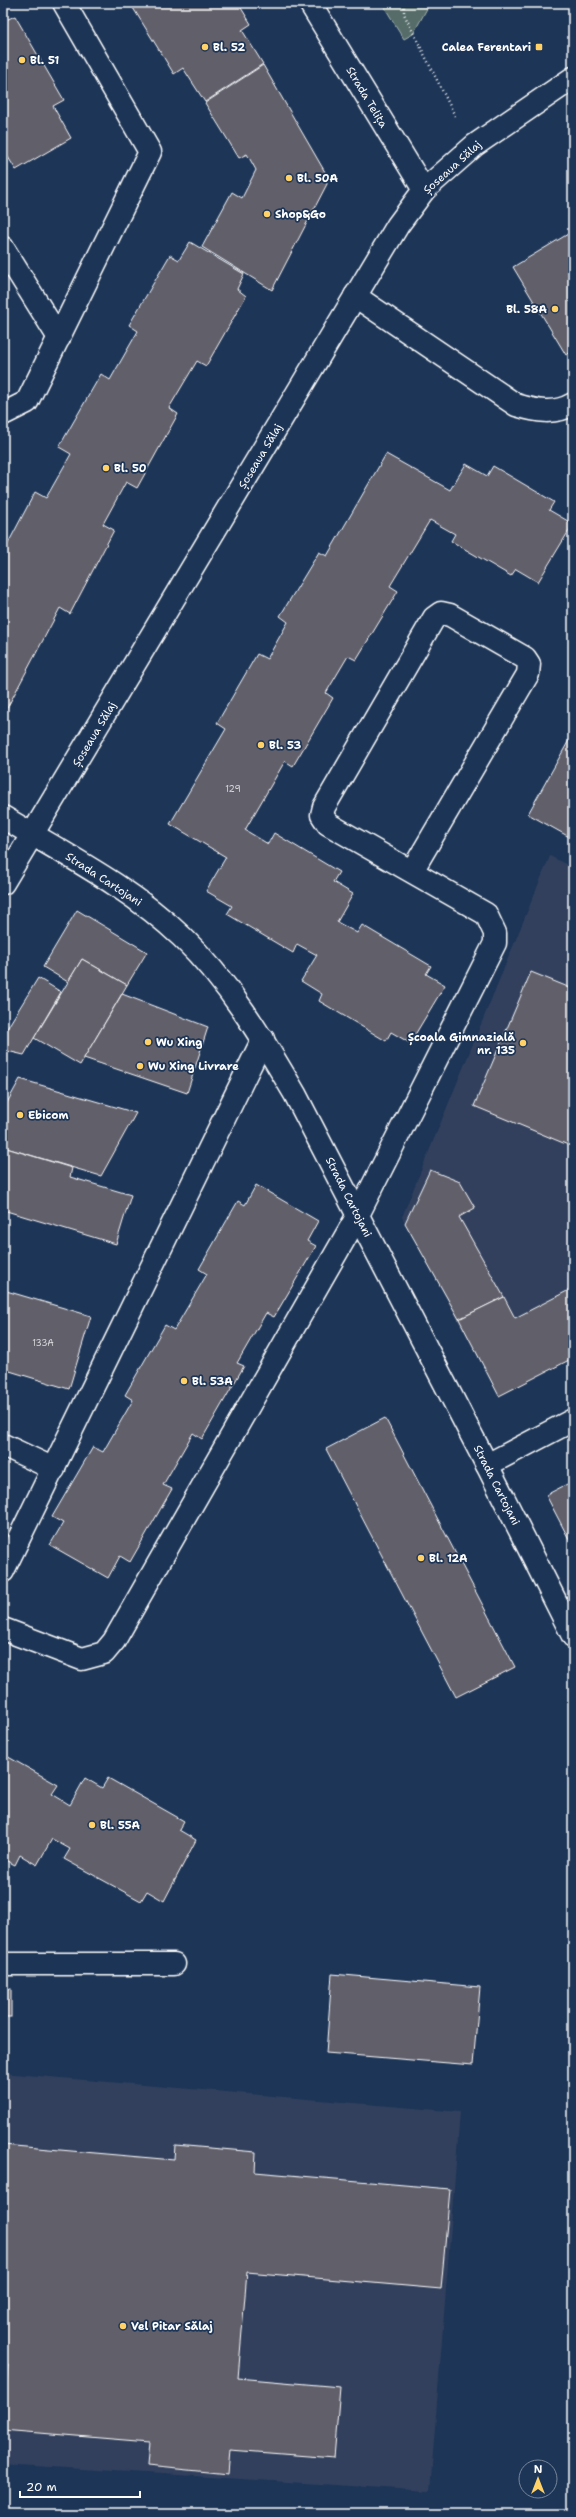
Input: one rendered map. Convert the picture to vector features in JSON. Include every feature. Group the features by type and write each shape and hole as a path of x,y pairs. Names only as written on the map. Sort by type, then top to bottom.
{"street":[{"path":"3,414 28,402 150,152 64,3"},
{"name":"Strada Telița","path":"310,3 424,190"},
{"name":"Șoseaua Sălaj","path":"3,883 398,225 424,190 472,148 573,78"},
{"path":"3,248 59,338"},
{"path":"355,296 516,405 536,411 554,411 573,404"},
{"path":"3,1629 82,1659 104,1653 118,1634 358,1215 495,943 496,932 486,914 328,824 322,815 324,807 430,624 441,613 450,615 525,658 529,664 528,674 412,871"},
{"name":"Strada Cartojani","path":"3,817 134,896 182,936 227,986 263,1039 295,1094 487,1465 567,1610 573,1636"},
{"path":"3,1571 263,1039"},
{"path":"487,1465 573,1420"},
{"path":"3,1445 54,1469"},
{"path":"3,1964 174,1964"}],"path":[{"path":"404,3 404,14 472,148"}],"shaded area":[{"name":"Școala Gimnazială nr. 135","path":"550,856 573,868 573,1358 499,1396 402,1217"},
{"path":"3,2073 460,2112 430,2491 3,2464"}],"green space":[{"path":"382,3 430,3 413,34 404,39"}],"building":[{"name":"Bl. 52","path":"130,3 238,3 251,24 242,30 263,64 205,102 183,68 174,74"},
{"name":"Bl. 51","path":"3,15 6,20 15,16 64,100 53,106 71,138 16,170 3,149"},
{"name":"Bl. 50A","path":"263,65 325,172 327,184 272,290 202,247 232,192 242,198 256,170 247,154 239,158 205,103"},
{"name":"Bl. 58A","path":"573,231 573,351 566,355 513,267"},
{"name":"Bl. 50","path":"190,242 244,274 237,289 246,296 206,366 197,361 169,408 178,414 137,488 126,482 103,524 114,530 70,614 60,608 6,710 3,708 3,553 35,492 46,498 71,454 59,447 101,374 110,380 138,331 129,325 170,255 179,260"},
{"name":"Bl. 53","path":"386,454 450,490 466,464 487,476 493,466 554,502 549,510 573,524 538,582 516,569 511,576 451,541 455,534 430,520 390,586 398,591 356,660 348,656 326,693 333,698 293,766 285,761 245,830 268,844 274,833 339,872 333,882 353,894 337,922 357,933 362,925 431,966 426,974 445,985 410,1043 391,1032 386,1041 319,1001 322,994 301,981 317,955 297,944 293,953 227,914 232,906 206,891 226,857 170,824 226,729 217,723 257,654 267,659 288,622 280,616 319,552 327,556"},
{"path":"573,733 573,839 528,814"},
{"path":"77,910 147,952 127,985 82,959 68,982 43,967"},
{"path":"82,959 127,985 80,1065 34,1038"},
{"path":"531,972 573,989 573,1147 474,1106"},
{"path":"38,978 61,992 24,1055 3,1050 3,1035"},
{"name":"Wu Xing","path":"122,994 208,1027 187,1093 84,1058"},
{"path":"20,1079 136,1113 101,1176 3,1147 3,1110"},
{"path":"3,1147 72,1168 70,1177 131,1195 116,1244 3,1210"},
{"path":"430,1170 460,1182 475,1208 459,1217 504,1297 459,1319 405,1223"},
{"name":"Bl. 53A","path":"256,1185 318,1221 307,1241 316,1246 274,1317 266,1313 237,1363 244,1366 202,1439 193,1433 163,1485 172,1489 130,1562 120,1556 108,1578 50,1545 63,1523 52,1517 93,1447 103,1452 133,1400 125,1395 165,1325 174,1330 207,1274 199,1269 238,1201 245,1205"},
{"path":"573,1288 573,1358 499,1396 459,1319 504,1297 515,1318"},
{"path":"3,1290 91,1316 69,1389 3,1369"},
{"name":"Bl. 12A","path":"385,1418 515,1667 456,1697 326,1449"},
{"path":"573,1481 573,1542 571,1543 546,1495"},
{"name":"Bl. 55A","path":"3,1754 58,1785 52,1794 70,1805 85,1778 102,1788 108,1778 184,1821 179,1830 196,1840 164,1901 147,1891 141,1901 64,1859 70,1849 52,1839 37,1865 20,1855 15,1865 3,1859"},
{"path":"332,1974 480,1987 473,2065 326,2053"},
{"path":"3,1989 11,1989 11,2017 3,2017"},
{"name":"Vel Pitar Sălaj","path":"3,2145 174,2160 175,2145 256,2152 255,2172 450,2189 441,2289 247,2272 238,2378 340,2387 334,2458 230,2450 228,2474 147,2466 149,2442 3,2430 8,2364 3,2364"}],"place":[{"name":"Bl. 52","path":"205,47"},
{"name":"Calea Ferentari","path":"539,47"},
{"name":"Bl. 51","path":"22,60"},
{"name":"Bl. 50A","path":"289,178"},
{"name":"Shop&Go","path":"267,214"},
{"name":"Bl. 58A","path":"555,309"},
{"name":"Bl. 50","path":"106,468"},
{"name":"Bl. 53","path":"261,745"},
{"name":"Wu Xing","path":"148,1042"},
{"name":"Școala Gimnazială nr. 135","path":"523,1043"},
{"name":"Wu Xing Livrare","path":"140,1066"},
{"name":"Ebicom","path":"20,1115"},
{"name":"Bl. 53A","path":"184,1381"},
{"name":"Bl. 12A","path":"421,1558"},
{"name":"Bl. 55A","path":"92,1825"},
{"name":"Vel Pitar Sălaj","path":"123,2326"}]}
